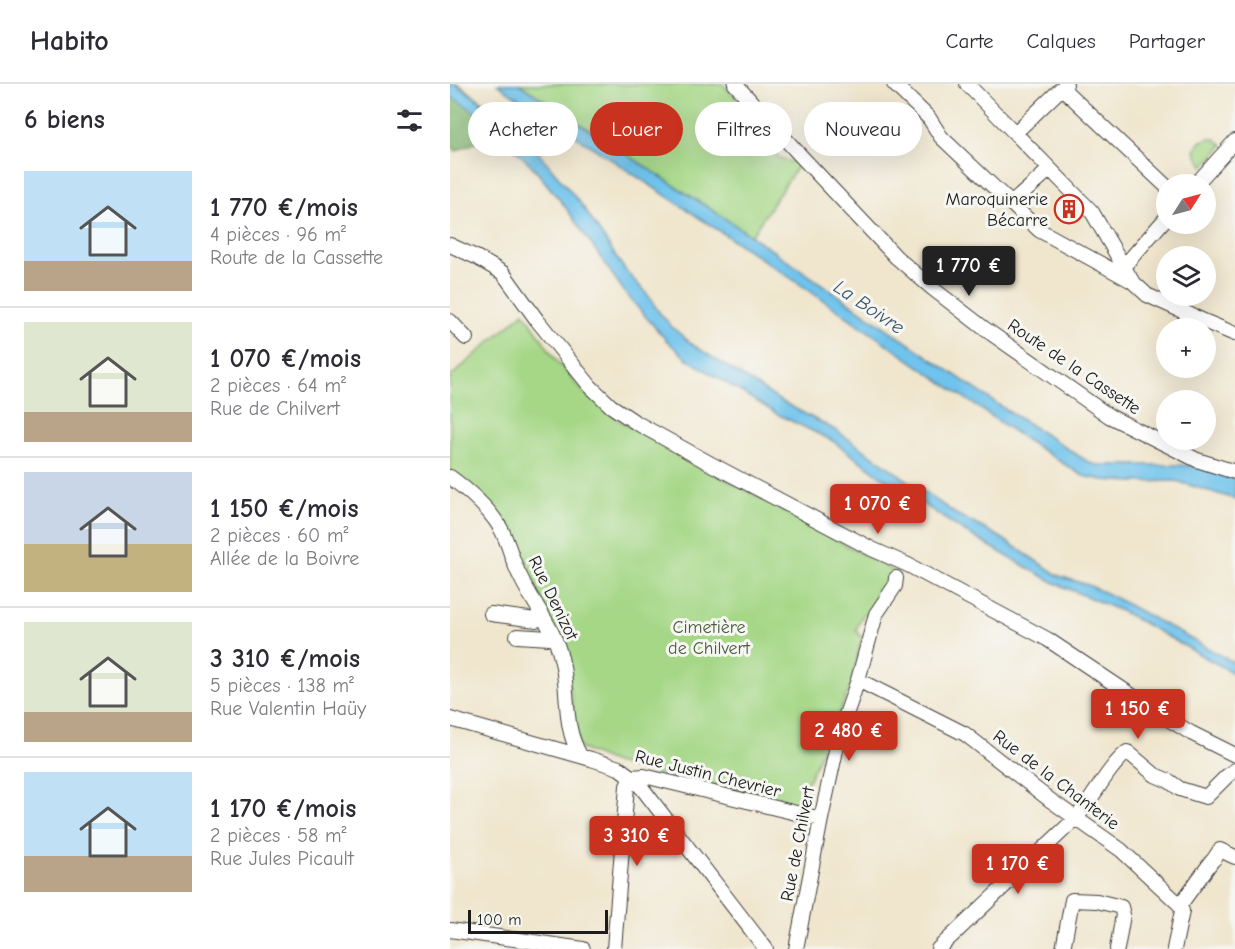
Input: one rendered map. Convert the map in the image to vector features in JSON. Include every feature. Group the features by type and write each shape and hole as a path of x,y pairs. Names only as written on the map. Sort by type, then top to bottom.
{"street":[{"name":"Route de la Cassette","path":"735,84 888,248 932,288 984,329 1109,416 1197,460 1235,472"},
{"path":"894,84 929,118 941,137 1039,230 1132,281 1147,295 1235,334"},
{"path":"967,84 1092,212 1132,281"},
{"path":"1015,133 1064,86 1156,176"},
{"path":"1207,174 1232,151"},
{"path":"1011,204 1050,169"},
{"path":"1124,266 1156,230"},
{"path":"450,244 503,273 590,386 611,406 635,422 872,549 908,565 1047,639 1155,711 1191,733 1235,755"},
{"path":"450,321 466,338"},
{"name":"Rue Denizot","path":"450,477 471,493 501,529 520,576 554,637 565,675 568,723 580,755"},
{"name":"Rue de Chilvert","path":"796,949 840,732 858,680 876,614 895,586 896,578"},
{"path":"491,614 536,620 544,618"},
{"path":"517,636 554,637"},
{"name":"Rue de la Chanterie","path":"858,680 964,734 1120,850 1180,905"},
{"name":"Rue Justin Chevrier","path":"456,721 580,755 619,768 631,777 644,776 821,819"},
{"path":"938,949 1076,818 1127,752 1155,775 1169,781 1179,789 1206,797 1235,770"},
{"path":"614,949 627,786 631,777 642,788 766,949"},
{"path":"1174,949 1182,910 1180,905 1220,850 1235,858"},
{"path":"1063,949 1072,900 1097,901 1121,907 1123,915 1117,949"},
{"path":"450,930 583,949"}],"green space":[{"path":"450,84 458,84 483,102 468,102 468,146 456,151 450,144"},
{"path":"519,84 723,84 741,102 695,102 695,156 778,156 799,164 751,236 629,156 683,156 683,102 590,102 590,131 578,123 578,102 546,102"},
{"path":"1210,138 1223,145 1204,166 1195,149 1202,141"},
{"name":"Cimetière de Chilvert","path":"524,312 556,360 581,389 621,422 897,573 871,614 863,614 856,630 862,636 850,688 796,808 792,809 615,763 579,748 567,672 502,525 450,472 450,377"}],"water":[{"path":"450,84 455,84 481,102 468,102 468,107 450,96"},
{"name":"La Boivre","path":"497,84 519,84 547,102 524,102"},
{"name":"La Boivre","path":"578,123 590,130 590,145 578,138"},
{"path":"522,156 541,156 581,204 625,270 672,327 693,345 779,400 837,431 956,514 1000,537 1059,576 1088,585 1112,596 1235,663 1235,674 1123,612 1055,583 1012,559 962,530 831,440 777,414 687,359 667,341 626,294 564,205"},
{"name":"La Boivre","path":"606,156 629,156 741,229 1008,411 1090,463 1097,465 1195,465 1235,479 1235,499 1176,481 1133,482 1083,476 1023,438 801,285"}],"place":[{"name":"Maroquinerie Bécarre","path":"1069,209"}]}
